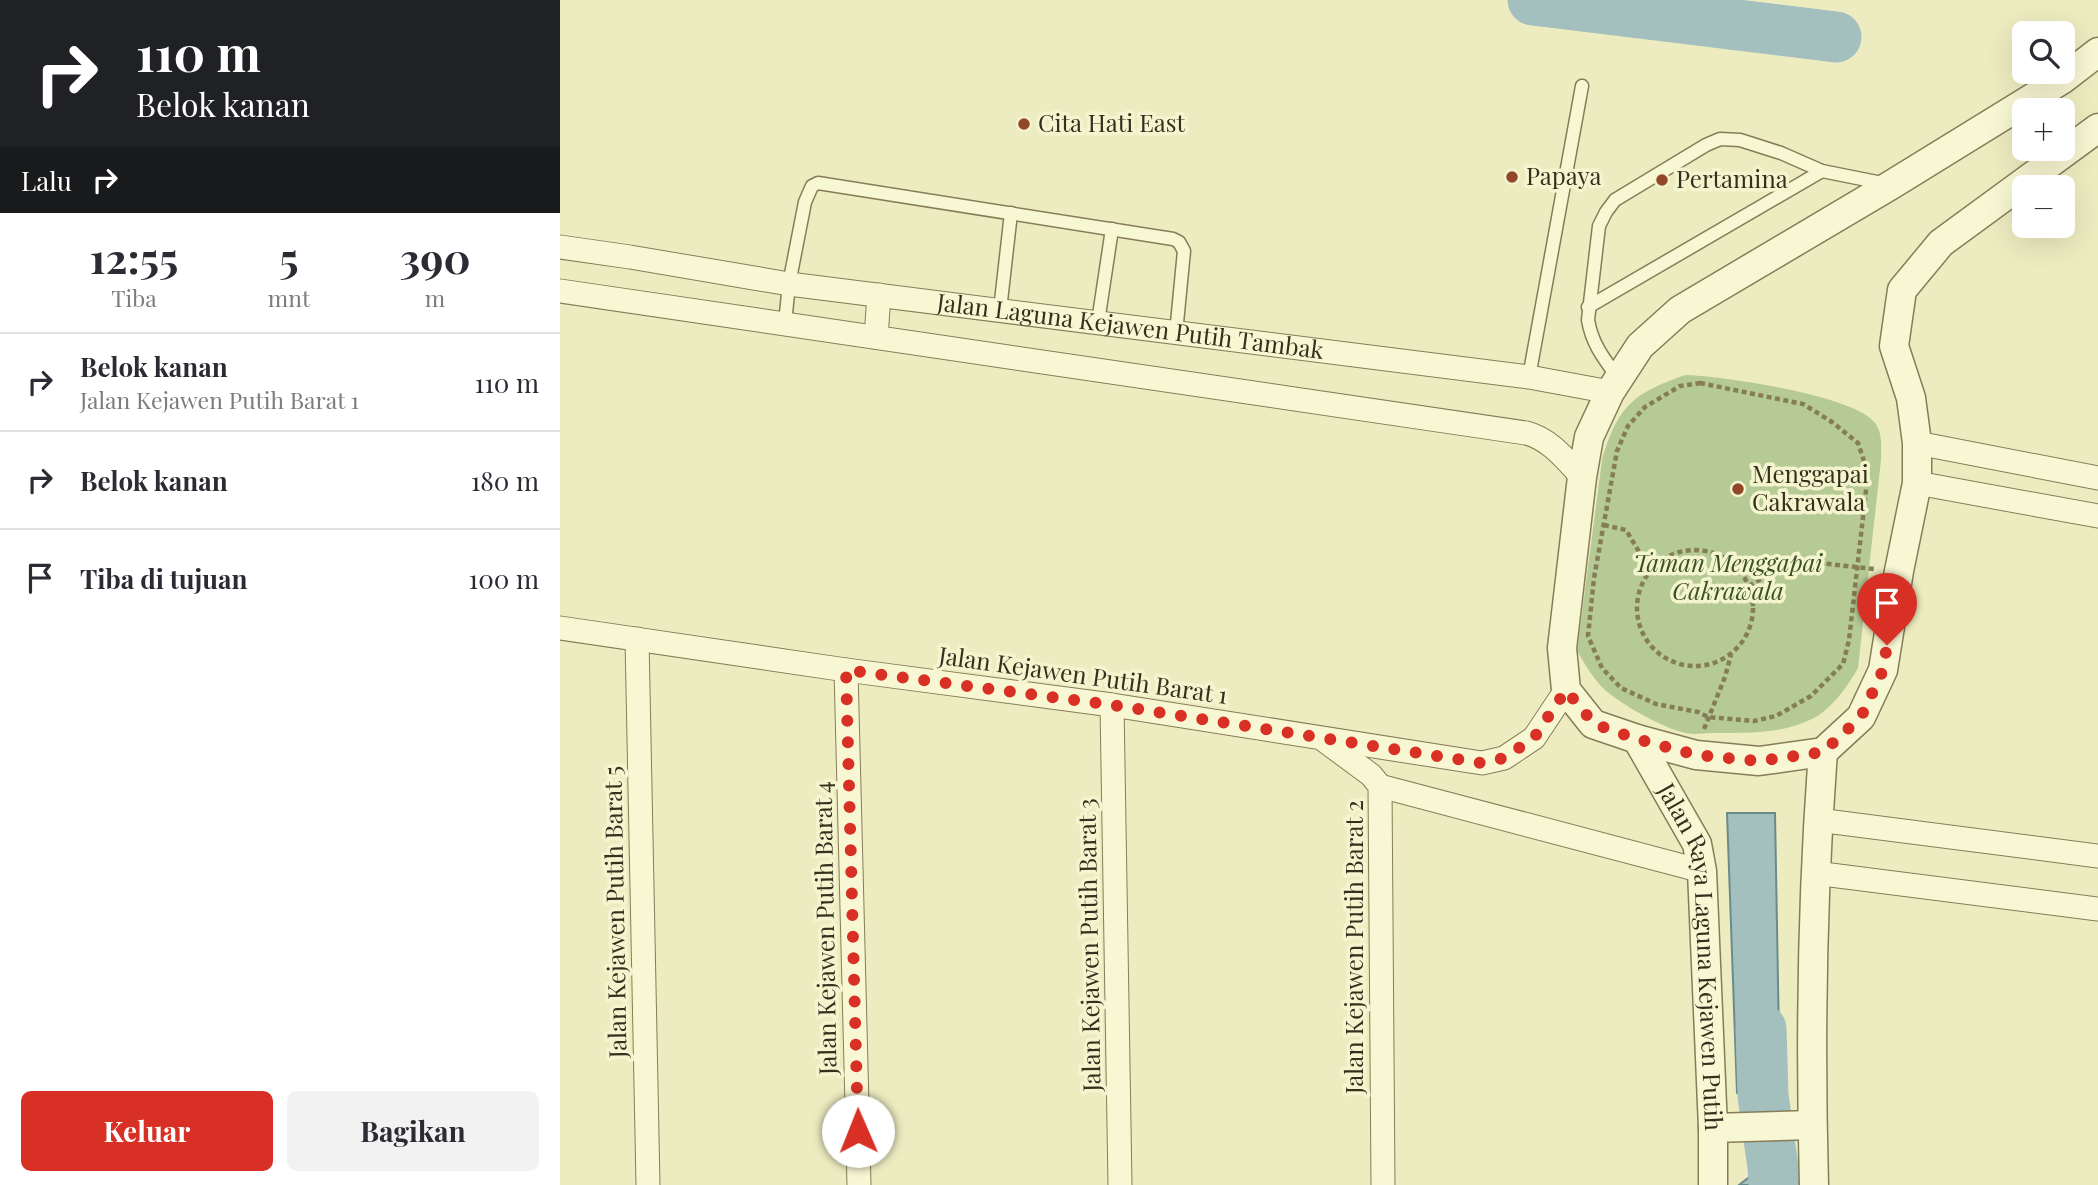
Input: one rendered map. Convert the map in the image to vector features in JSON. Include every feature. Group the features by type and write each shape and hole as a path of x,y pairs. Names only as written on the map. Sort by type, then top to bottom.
{"street":[{"path":"2098,52 2063,79 1680,310 1640,346 1614,385 1590,437 1582,477 1563,648 1566,690 1594,724 1696,755 1759,761 1823,752 1861,717 1883,670 1917,483 1917,443 1911,398 1894,346 1902,290 1941,243 2098,128"},
{"name":"Jalan Laguna Kejawen Putih Tambak","path":"560,247 789,284 1529,377 1614,385"},
{"name":"Jalan Laguna Kejawen Putih Tambak","path":"560,291 1526,433 1554,448 1582,477"},
{"path":"876,337 879,295"},
{"path":"1917,443 2098,478"},
{"path":"1917,483 2098,516"},
{"name":"Jalan Kejawen Putih Barat 1","path":"560,628 1112,705 1482,763 1504,758 1534,738 1566,690"},
{"name":"Jalan Kejawen Putih Barat 5","path":"637,639 648,1185"},
{"name":"Jalan Kejawen Putih Barat 4","path":"846,670 859,1185"},
{"name":"Jalan Kejawen Putih Barat 3","path":"1112,705 1120,1185"},
{"name":"Jalan Kejawen Putih Barat 2","path":"1320,737 1371,775 1380,786 1383,1185"},
{"name":"Jalan Raya Laguna Kejawen Putih","path":"1637,739 1697,844 1702,871 1724,1128 1713,1185"},
{"path":"1814,1185 1802,1125 1823,752"},
{"path":"1380,786 1702,871"},
{"path":"1818,820 2098,856"},
{"path":"1815,873 2098,909"},
{"path":"1724,1128 1802,1125"}],"lane":[{"path":"1529,377 1582,86"},
{"path":"1614,385 1594,343 1588,320 1599,226 1610,205 1720,139 1740,140 1781,153 1822,171 1891,185"},
{"path":"1588,307 1822,171"},
{"path":"785,324 789,284 805,202 812,186 818,183 1173,239 1183,247 1184,258 1176,333"},
{"path":"1000,310 1011,213"},
{"path":"1098,322 1112,229"}],"path":[{"path":"1700,383 1803,404 1858,443 1868,473 1858,567 1849,640 1843,664 1811,696 1776,716 1754,721 1707,717 1698,712 1656,704 1621,688 1602,668 1588,636 1594,578 1617,451 1628,426 1645,407 1680,386 1700,383"},
{"path":"1603,525 1626,530 1650,570"},
{"path":"1684,550 1704,550 1723,556 1739,569 1749,586 1753,604 1751,623 1744,641 1731,655 1705,666 1677,665 1660,657 1647,643 1639,626 1636,607 1640,587 1650,570 1666,557 1684,550"},
{"path":"1749,586 1792,560 1899,571"},
{"path":"1696,755 1707,717 1725,677 1731,655"}],"green space":[{"name":"Taman Menggapai Cakrawala","path":"1685,375 1756,383 1815,396 1862,413 1875,423 1879,432 1881,460 1858,668 1832,704 1812,719 1788,728 1750,733 1691,734 1676,730 1643,715 1612,696 1597,682 1577,651 1602,460 1608,442 1621,414 1630,404 1652,389"}],"water":[{"path":"1727,813 1775,813 1780,1094 1759,1097 1737,1093"},
{"path":"1761,1168 1783,1170 1789,1185 1739,1185"}],"waterway":[{"path":"1533,0 1836,37"},
{"path":"1761,1029 1763,1096 1774,1185"}],"place":[{"name":"Cita Hati East","path":"1024,124"},
{"name":"Papaya","path":"1512,177"},
{"name":"Pertamina","path":"1662,180"},
{"name":"Menggapai Cakrawala","path":"1738,489"}],"route":[{"path":"858,1131 846,670 1112,705 1482,763 1504,758 1534,738 1566,690 1594,724 1696,755 1759,761 1823,752 1861,717 1883,670 1887,645"}]}
